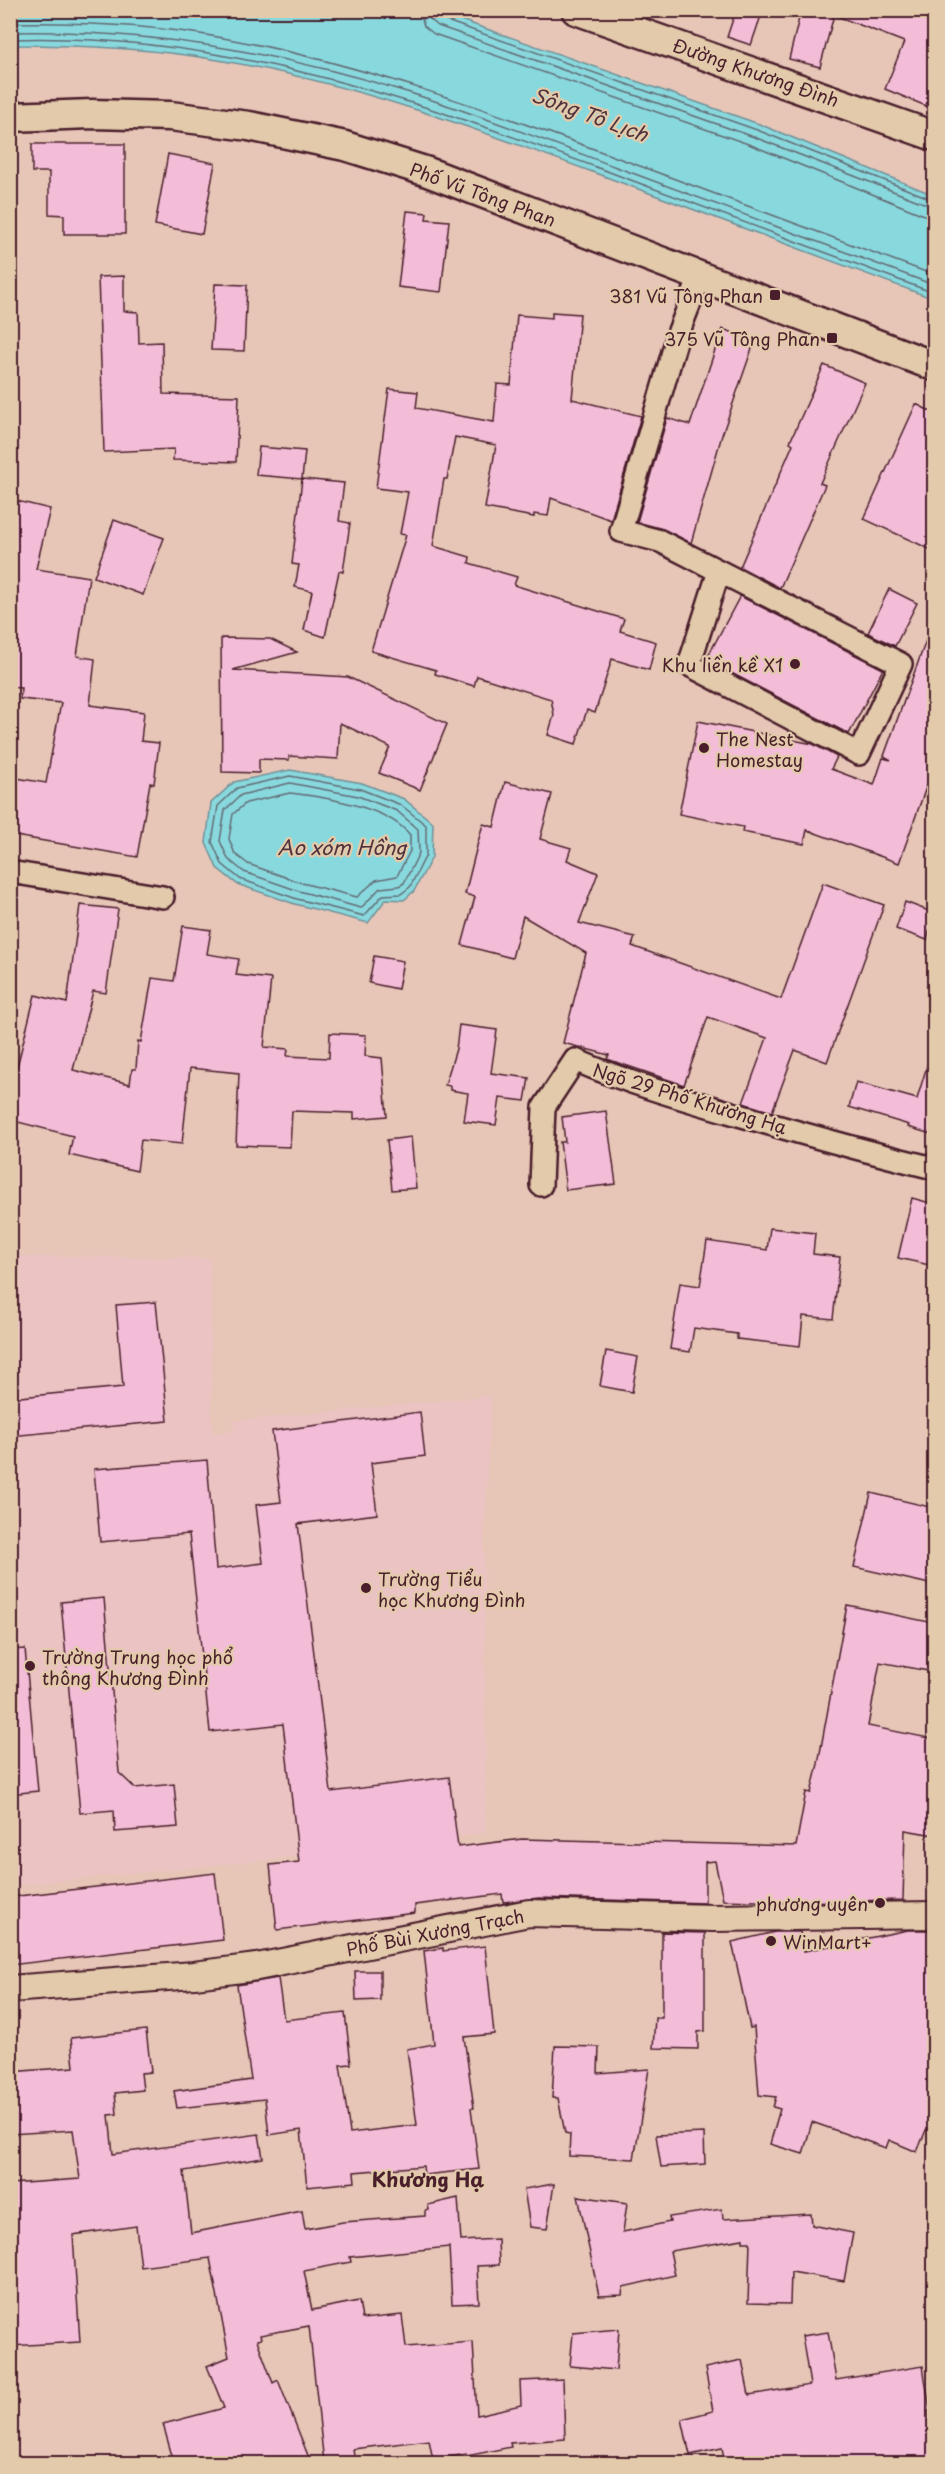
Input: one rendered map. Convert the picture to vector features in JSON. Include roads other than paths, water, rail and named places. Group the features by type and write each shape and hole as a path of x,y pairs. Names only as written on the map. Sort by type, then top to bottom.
{"main road":[{"name":"Đường Khương Đình","path":"576,10 934,136"},
{"name":"Phố Vũ Tông Phan","path":"10,117 92,114 170,116 249,126 345,146 446,179 934,366"}],"street":[{"path":"700,277 679,331 621,531 660,541 902,664 859,754 688,665 719,571"},
{"path":"10,872 163,897"},
{"name":"Ngõ 29 Phố Khương Hạ","path":"541,1185 544,1107 575,1060 615,1078 894,1159 934,1168"},
{"name":"Phố Bùi Xương Trạch","path":"10,1989 194,1975 256,1967 529,1913 713,1917 934,1915"}],"water":[{"name":"Sông Tô Lịch","path":"10,11 435,11 759,124 934,195 934,299 505,140 363,94 267,69 192,56 115,48 11,45"},
{"name":"Ao xóm Hồng","path":"290,770 362,783 404,799 433,823 432,857 414,891 404,900 386,899 368,923 295,904 237,884 217,868 206,843 211,803 234,782"}],"place":[{"name":"381 Vũ Tông Phan","path":"775,295"},
{"name":"375 Vũ Tông Phan","path":"832,338"},
{"name":"Khu liền kề X1","path":"795,664"},
{"name":"The Nest Homestay","path":"704,748"},
{"name":"Trường Tiểu học Khương Đình","path":"366,1588"},
{"name":"Trường Trung học phổ thông Khương Đình","path":"30,1666"},
{"name":"phương uyên","path":"880,1903"},
{"name":"WinMart+","path":"771,1941"}],"district":[{"name":"Khương Hạ","path":"428,2179"}]}
